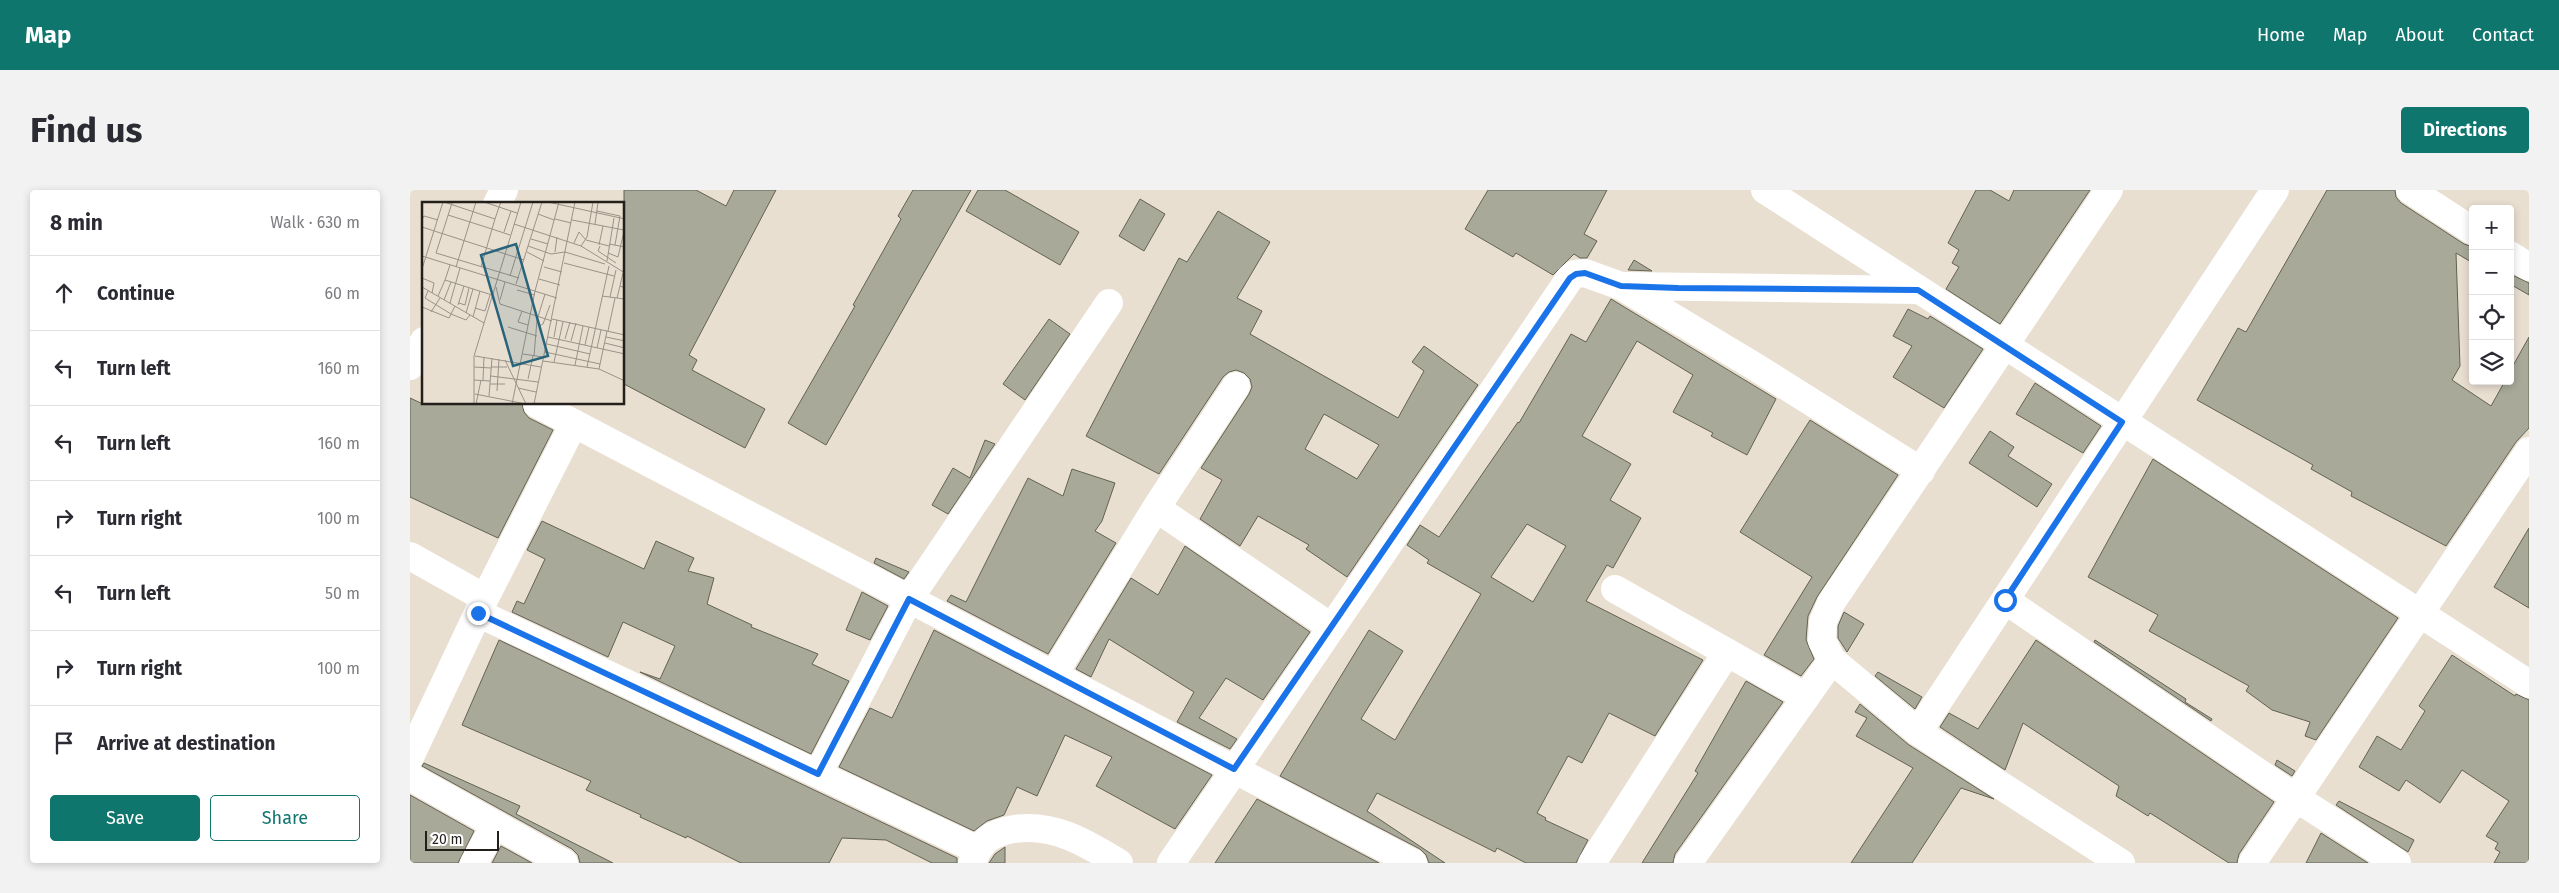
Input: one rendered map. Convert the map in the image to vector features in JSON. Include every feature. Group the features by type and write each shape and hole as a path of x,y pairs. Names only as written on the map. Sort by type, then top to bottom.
{"street":[{"path":"498,202 504,190"},
{"path":"1764,190 2529,684"},
{"path":"2109,190 1831,603 1823,622 1822,641 1832,660 1918,732 2121,863"},
{"path":"1918,732 2275,190"},
{"path":"2410,190 2469,228"},
{"path":"2514,258 2529,267"},
{"path":"1171,863 1570,278 1576,274 1585,273 1621,286 1754,366 1921,471"},
{"path":"1621,286 1918,290"},
{"path":"818,774 909,599 1110,303"},
{"path":"1054,674 1156,508 1236,386"},
{"path":"539,405 1414,863"},
{"path":"410,757 481,605 574,423"},
{"path":"2252,863 2529,451"},
{"path":"1156,508 1331,627"},
{"path":"410,556 481,605 818,774 975,856 996,832 1031,826 1060,832 1088,844 1119,863"},
{"path":"1615,589 1806,697"},
{"path":"2005,600 2296,798 2397,863"},
{"path":"1592,863 1727,652"},
{"path":"1688,863 1832,660"},
{"path":"410,777 564,863"},
{"path":"474,863 495,824"}],"building":[{"path":"624,190 696,190 726,206 734,190 776,190 689,355 697,360 692,370 765,409 745,448 625,385"},
{"path":"913,190 971,190 826,445 788,423 855,306 853,305 901,219 898,216"},
{"path":"978,190 1005,190 1079,232 1060,265 966,211"},
{"path":"1488,190 1607,190 1584,234 1597,241 1587,258 1580,258 1574,254 1553,275 1516,253 1513,257 1465,229"},
{"path":"1976,190 1990,190 2009,201 2014,190 2090,190 2000,324 1946,289 1959,267 1952,263 1959,250 1948,243"},
{"path":"2327,190 2395,190 2396,197 2401,203 2469,246 2469,261 2456,253 2460,366 2452,380 2491,406 2503,385 2514,385 2514,364 2529,337 2529,428 2516,442 2446,546 2351,496 2352,492 2311,469 2313,465 2197,400 2238,328 2246,332"},
{"path":"1140,199 1165,214 1144,251 1119,236"},
{"path":"1218,211 1270,242 1237,298 1262,311 1250,334 1398,418 1424,371 1412,362 1424,346 1478,385 1347,577 1306,549 1309,545 1258,516 1240,546 1200,519 1222,480 1201,468 1249,394 1252,387 1250,379 1244,373 1236,370 1229,372 1223,377 1159,474 1086,436 1179,258 1187,262","holes":["1324,414 1379,445 1357,479 1305,449"]},
{"path":"1634,260 1652,271 1628,270"},
{"path":"2514,276 2529,283 2529,295 2514,286"},
{"path":"1611,299 1776,399 1747,455 1711,436 1713,433 1673,412 1693,375 1637,341 1582,436 1631,464 1610,500 1641,518 1613,568 1607,565 1586,601 1703,660 1655,736 1609,713 1582,763 1568,756 1537,813 1546,818 1545,820 1588,840 1576,863 1526,863 1497,848 1495,852 1377,793 1367,811 1445,863 1429,863 1426,855 1420,849 1280,776 1369,630 1403,651 1361,719 1395,740 1481,594 1427,563 1429,560 1407,545 1420,525 1439,537 1519,423 1571,334 1586,342","holes":["1527,524 1566,546 1533,602 1491,577"]},
{"path":"1908,309 1928,319 1930,316 1983,349 1944,408 1893,377 1912,346 1893,336"},
{"path":"1049,319 1070,334 1025,400 1003,384"},
{"path":"2035,383 2101,426 2083,453 2016,414"},
{"path":"410,398 422,405 522,405 524,412 529,418 553,430 498,538 410,497"},
{"path":"1810,420 1898,475 1817,597 1808,616 1806,640 1814,659 1801,676 1764,655 1812,577 1740,532"},
{"path":"1990,431 2014,447 2008,456 2052,484 2037,507 1969,463"},
{"path":"985,440 995,444 948,514 932,505 953,468 970,478"},
{"path":"2153,459 2398,618 2316,740 2305,736 2310,722 2272,710 2246,691 2249,686 2149,631 2158,615 2088,577"},
{"path":"1072,469 1115,483 1102,521 1095,531 1116,543 1048,654 947,601 951,595 966,602 1028,478 1063,496"},
{"path":"542,521 644,569 656,541 694,558 688,571 714,578 707,604 752,625 751,627 818,654 812,664 849,681 811,754 640,672 660,679 675,646 623,622 608,657 512,612 517,601 524,604 545,559 527,550"},
{"path":"2529,528 2529,608 2494,587"},
{"path":"1185,546 1310,632 1263,700 1226,678 1199,718 1237,739 1230,749 1177,722 1194,692 1109,639 1091,677 1076,669 1131,578 1158,595"},
{"path":"876,558 909,572 904,579 874,563"},
{"path":"862,592 888,606 870,640 846,630"},
{"path":"1844,612 1864,624 1847,652 1838,638 1838,626"},
{"path":"934,630 1212,775 1175,829 1096,786 1112,757 1065,735 1037,796 1017,787 1004,815 987,821 974,831 839,767 870,708 892,718"},
{"path":"499,640 957,858 957,863 932,863 886,840 842,838 829,863 741,863 687,836 686,838 640,817 641,815 586,790 591,781 462,725"},
{"path":"2036,640 2274,802 2239,854 2237,863 2229,863 2150,813 2148,816 2116,796 2119,786 2023,723 2005,770 1940,727 1949,713 1978,729"},
{"path":"2095,640 2186,699 2185,702 2212,719 2211,721 2094,642"},
{"path":"2452,655 2515,696 2516,694 2529,700 2529,863 2494,863 2500,852 2495,849 2498,843 2486,836 2509,801 2462,770 2440,803 2406,780 2399,791 2359,767 2377,736 2401,750 2425,711 2419,706"},
{"path":"1878,672 1922,697 1915,709 1875,676"},
{"path":"1746,681 1783,702 1675,854 1673,863 1642,863 1698,773 1695,771"},
{"path":"1860,704 1909,745 1994,799 1961,788 1912,863 1851,863 1913,768 1856,736 1867,718 1855,712"},
{"path":"2277,760 2295,771 2292,776 2275,765"},
{"path":"424,763 520,806 516,814 613,863 580,863 578,855 572,849 422,766"},
{"path":"410,795 474,831 458,863 410,863"},
{"path":"1257,799 1379,863 1215,863"},
{"path":"2339,801 2414,840 2408,852 2336,805"},
{"path":"2321,833 2368,863 2306,863"},
{"path":"501,846 532,863 492,863"},
{"path":"1005,847 1005,863 989,863 995,854"}],"route":[{"path":"478,613 818,774 909,599 1234,769 1570,278 1576,274 1585,273 1595,275 1621,286 1918,290 2122,422 2005,600"}]}
